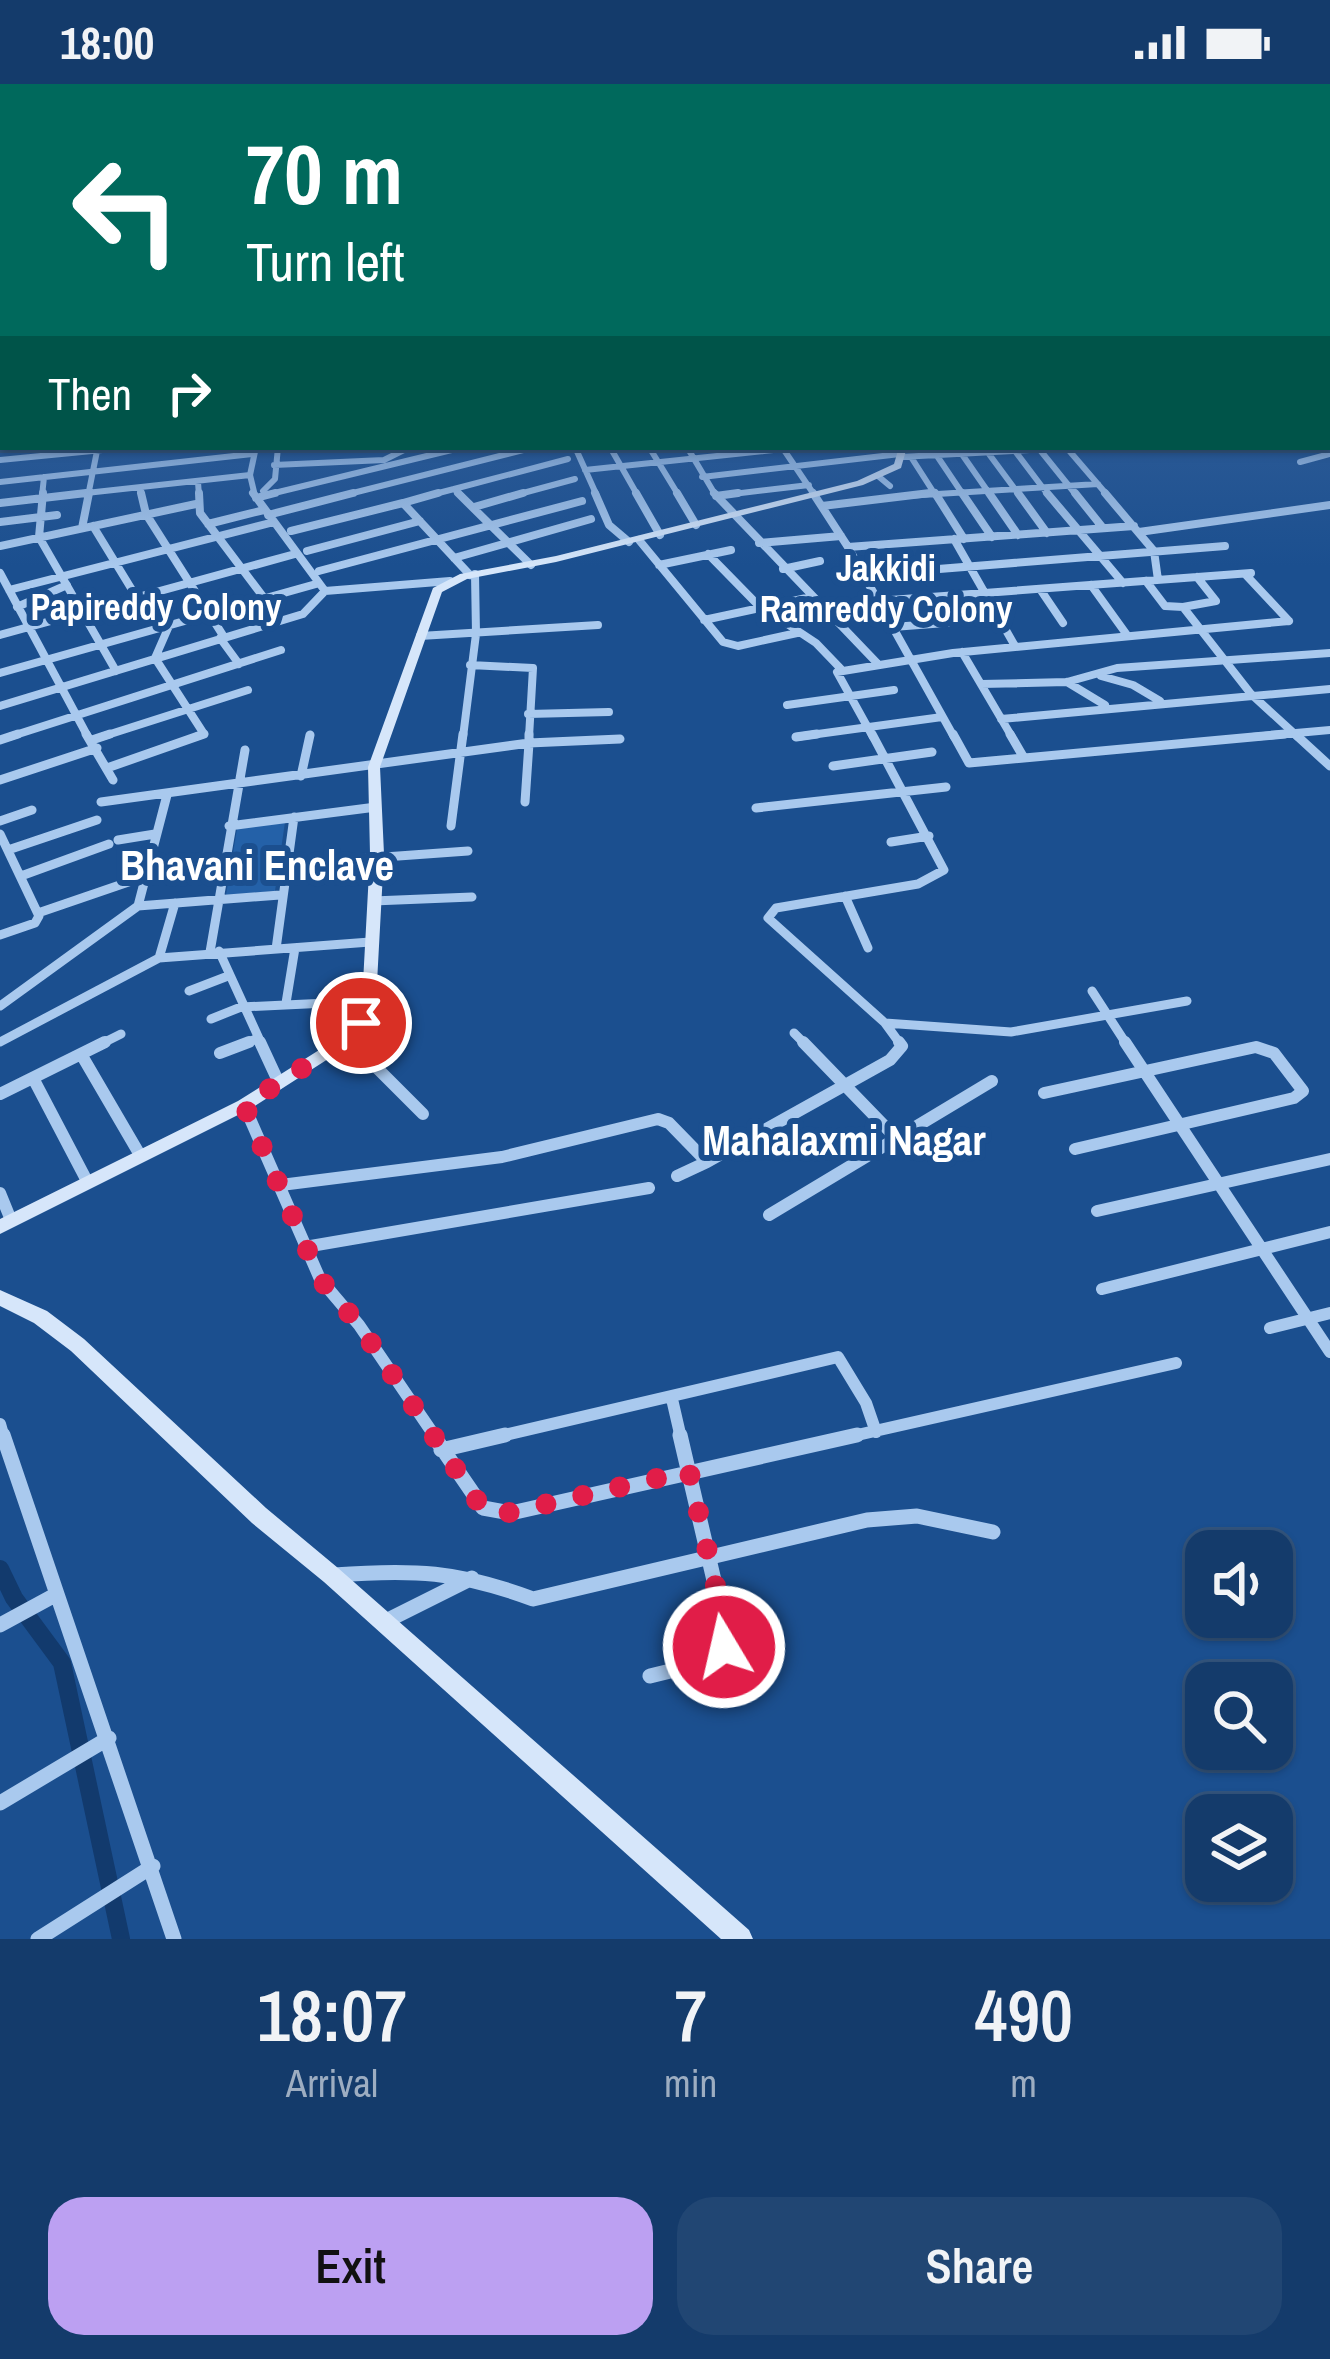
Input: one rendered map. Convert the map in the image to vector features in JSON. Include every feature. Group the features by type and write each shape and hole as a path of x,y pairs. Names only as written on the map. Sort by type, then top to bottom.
{"street":[{"path":"0,460 106,450"},
{"path":"254,496 272,486 277,450"},
{"path":"274,465 384,460 404,450"},
{"path":"254,496 451,450"},
{"path":"460,450 469,464"},
{"path":"0,606 16,604 115,562 217,536 269,516 523,450"},
{"path":"576,450 609,525 659,565 723,642 733,646 797,633"},
{"path":"611,450 660,535"},
{"path":"650,450 696,525"},
{"path":"688,450 716,496 846,637 877,663"},
{"path":"585,470 766,450"},
{"path":"784,450 841,536 969,764 1330,730"},
{"path":"959,450 1018,535"},
{"path":"702,477 902,453 986,450 1047,532"},
{"path":"1014,450 1074,530 1123,583"},
{"path":"1041,450 1102,528"},
{"path":"1068,450 1154,551 1158,580"},
{"path":"82,528 97,451"},
{"path":"0,482 254,451 250,475 254,496 325,591 450,581 660,535 878,476 898,466 902,453"},
{"path":"934,451 992,537"},
{"path":"902,453 934,493 1015,646"},
{"path":"1300,462 1330,454"},
{"path":"291,532 568,459"},
{"path":"0,503 250,475"},
{"path":"878,476 890,486"},
{"path":"44,477 39,537 116,670"},
{"path":"344,477 358,492"},
{"path":"473,507 575,479"},
{"path":"197,482 196,504 264,598"},
{"path":"716,496 934,493 1098,484"},
{"path":"454,489 531,565"},
{"path":"140,490 146,514 239,664"},
{"path":"319,572 582,501"},
{"path":"403,502 473,575 476,634 451,826"},
{"path":"0,546 196,504"},
{"path":"848,548 1137,529 1330,505"},
{"path":"0,522 57,515"},
{"path":"208,524 269,516"},
{"path":"454,558 591,519"},
{"path":"307,550 420,521"},
{"path":"93,526 137,598 169,626"},
{"path":"759,542 841,536"},
{"path":"863,575 1225,546"},
{"path":"659,565 730,550"},
{"path":"0,635 295,554"},
{"path":"708,554 760,607 833,651 841,668"},
{"path":"783,569 820,561"},
{"path":"0,573 113,780"},
{"path":"841,668 1015,646 1289,621 1248,573 877,601"},
{"path":"1146,581 1165,606 1183,607 1208,603 1215,597 1197,577"},
{"path":"9,590 64,580"},
{"path":"0,1193 5,1223 244,1105 348,1039 369,1001 377,854 374,766 431,602 450,581"},
{"path":"0,673 316,584"},
{"path":"1091,585 1127,635"},
{"path":"1040,589 1063,623"},
{"path":"0,706 309,611 325,591"},
{"path":"704,620 811,597"},
{"path":"1208,603 1231,626"},
{"path":"1183,607 1252,694 1330,766"},
{"path":"893,627 998,620"},
{"path":"420,637 598,625"},
{"path":"155,658 169,626"},
{"path":"780,638 793,651"},
{"path":"0,740 281,650"},
{"path":"962,652 1024,758"},
{"path":"981,684 1067,682 1124,667 1330,652"},
{"path":"107,768 204,736 155,658"},
{"path":"470,665 532,668 525,802"},
{"path":"1124,667 1129,683"},
{"path":"677,1177 899,1052 900,1040 886,1023 768,918 776,908 918,884 940,875 944,863 838,674 841,668"},
{"path":"1097,676 1129,683 1161,702"},
{"path":"1067,682 1091,700 1112,707"},
{"path":"1001,719 1330,689"},
{"path":"0,780 248,690"},
{"path":"787,705 895,691"},
{"path":"528,714 609,712"},
{"path":"796,737 942,717"},
{"path":"302,776 310,734"},
{"path":"101,802 458,751 620,739"},
{"path":"164,750 172,762"},
{"path":"245,750 217,900 215,952 279,1083"},
{"path":"833,766 932,752"},
{"path":"756,808 946,787"},
{"path":"137,906 167,795"},
{"path":"229,826 376,808"},
{"path":"0,821 32,811"},
{"path":"276,949 280,895 295,817"},
{"path":"8,850 97,820"},
{"path":"0,834 38,913 34,923 0,935"},
{"path":"21,876 114,842 155,834"},
{"path":"891,842 929,836"},
{"path":"286,864 468,851"},
{"path":"38,913 146,876"},
{"path":"0,1006 137,906 280,895"},
{"path":"845,896 868,949"},
{"path":"374,901 472,897"},
{"path":"160,958 175,903"},
{"path":"0,1042 160,958 370,942"},
{"path":"286,1003 295,948"},
{"path":"189,991 228,976"},
{"path":"1091,991 1176,1126 1330,1352"},
{"path":"211,1019 241,1007 369,1001"},
{"path":"886,1023 1011,1032 1186,1001"},
{"path":"794,1033 897,1139"},
{"path":"2,1088 33,1078 121,1034"},
{"path":"220,1053 256,1039"},
{"path":"348,1039 424,1114"},
{"path":"1044,1093 1256,1047 1274,1053 1303,1091 1294,1098 1076,1149"},
{"path":"81,1054 140,1155"},
{"path":"33,1078 87,1181"},
{"path":"769,1215 992,1081"},
{"path":"244,1105 320,1279 359,1325 482,1508 503,1514 1176,1363"},
{"path":"281,1186 502,1156 651,1119 669,1123 707,1162"},
{"path":"1097,1211 1330,1159"},
{"path":"305,1247 650,1188"},
{"path":"1102,1289 1330,1232"},
{"path":"2,1303 34,1314 100,1367 294,1547 740,1939"},
{"path":"1270,1328 1330,1313"},
{"path":"440,1450 838,1357 866,1402 877,1432"},
{"path":"650,1676 710,1663 727,1636 672,1399"},
{"path":"0,1424 6,1471 110,1738 173,1939"},
{"path":"331,1575 417,1569 472,1578 533,1599 867,1520 917,1516 993,1532"},
{"path":"384,1622 472,1578"},
{"path":"0,1625 57,1594"},
{"path":"0,1803 110,1738"},
{"path":"38,1939 153,1866"}],"shaded area":[{"path":"285,822 275,891 226,895 237,829"}],"waterway":[{"path":"0,1569 14,1598 62,1663 121,1939"}],"district":[{"name":"Jakkidi Ramreddy Colony","path":"886,588"},
{"name":"Papireddy Colony","path":"156,607"},
{"name":"Bhavani Enclave","path":"257,865"},
{"name":"Mahalaxmi Nagar","path":"844,1140"}],"route":[{"path":"361,1023 348,1039 244,1105 320,1279 359,1325 482,1508 503,1514 689,1471 727,1636 724,1647"}]}
